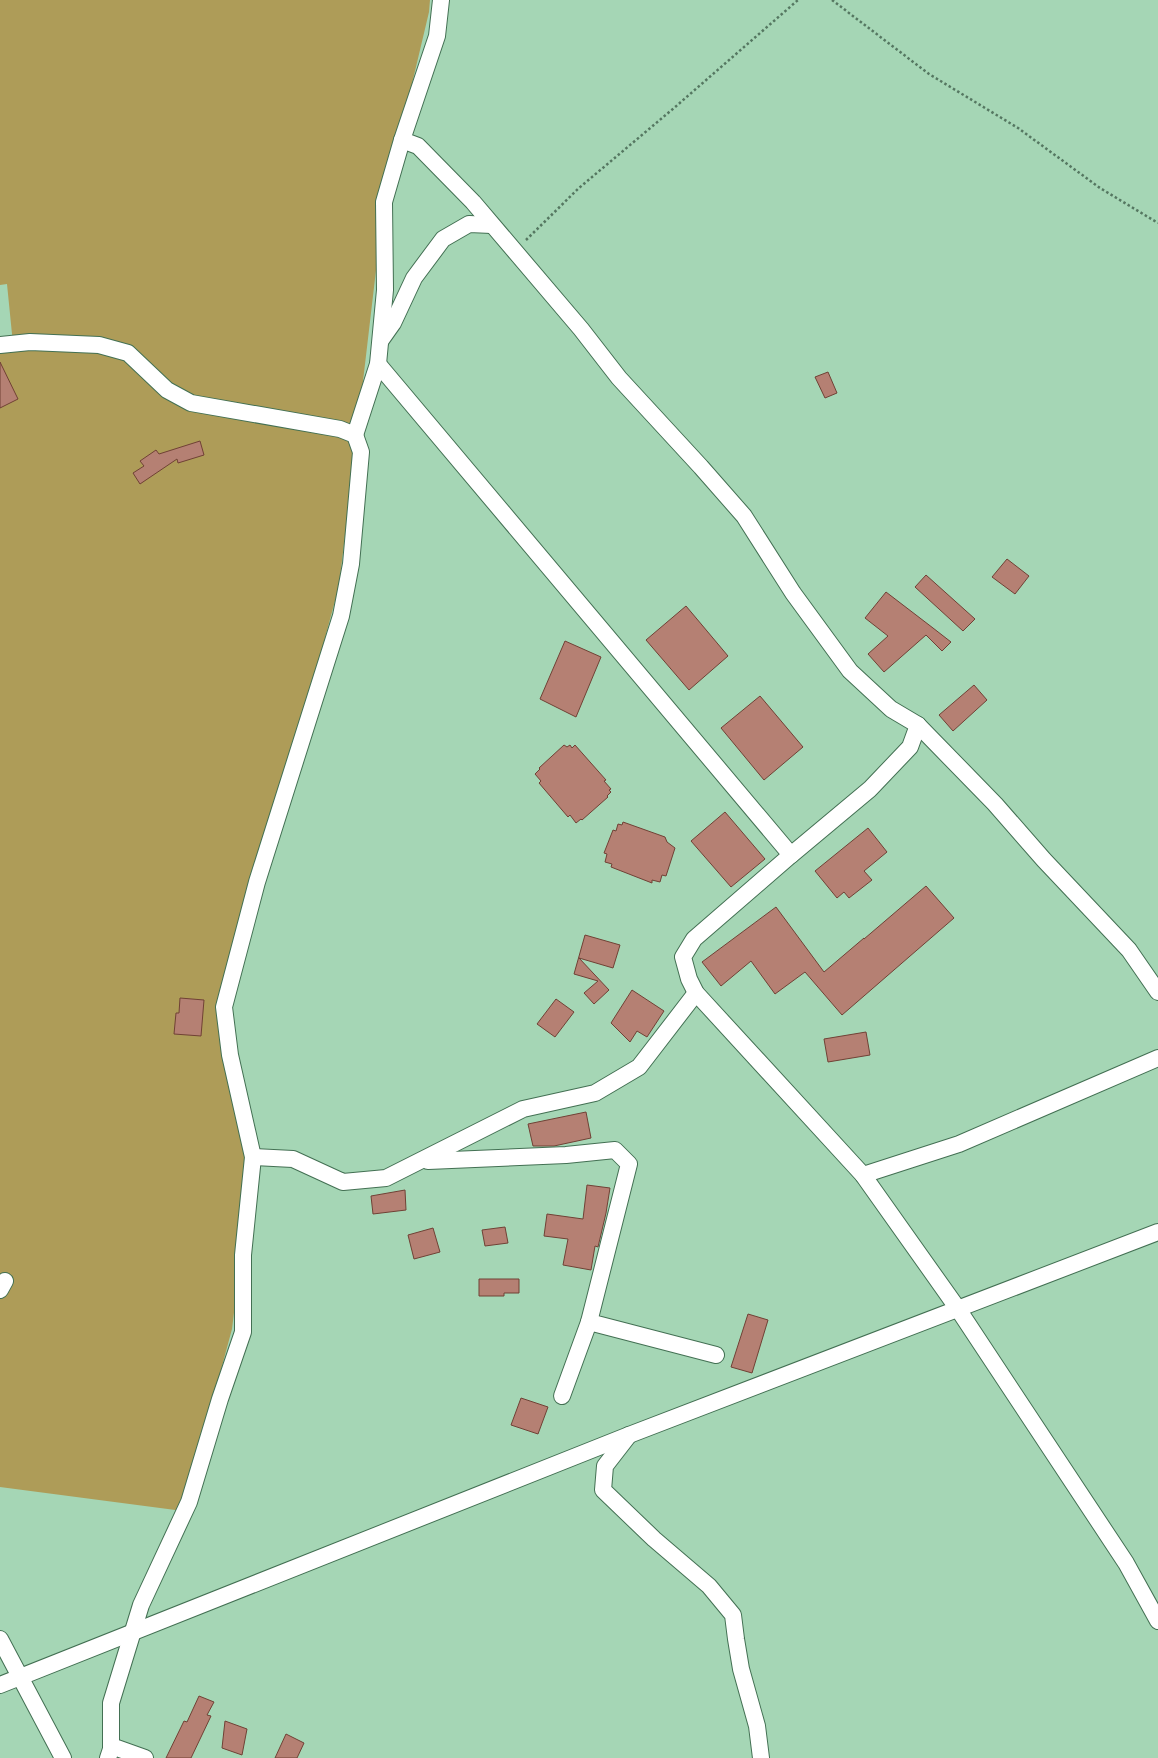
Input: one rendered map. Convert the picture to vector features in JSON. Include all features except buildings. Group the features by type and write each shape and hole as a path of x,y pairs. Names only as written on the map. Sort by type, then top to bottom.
{"street":[{"path":"109,1754 111,1703 133,1630 141,1605 189,1502 220,1399 243,1332 244,1255 253,1157 230,1055 224,1008 257,882 341,616 351,564 361,452 355,435 378,364 386,290 384,202 402,140 437,36 441,0"},
{"path":"402,140 418,146 473,202 581,329 619,378 744,516 793,593 850,671 890,708 918,725 995,804 1044,860 1129,950 1158,992"},
{"path":"380,342 393,323 414,278 442,239 469,224 492,225"},
{"path":"0,345 30,342 99,345 128,353 167,390 191,403 340,429 355,435"},
{"path":"378,364 791,855"},
{"path":"918,725 910,747 870,789 694,939 683,957 688,979 696,993 863,1175 958,1309 1126,1563 1158,1620"},
{"path":"253,1157 293,1158 342,1182 386,1178 523,1109 595,1093 639,1067 696,993"},
{"path":"863,1175 959,1144 1158,1058"},
{"path":"421,1161 557,1155 615,1150 629,1164 589,1322 562,1396"},
{"path":"0,1684 629,1435 1158,1232"},
{"path":"589,1322 716,1356"},
{"path":"629,1435 605,1466 603,1490 654,1539 709,1586 734,1615 740,1661 757,1726 761,1758"},
{"path":"0,1639 62,1758"},
{"path":"109,1754 117,1748 145,1758"}],"path":[{"path":"515,251 579,188 798,0"},
{"path":"832,0 929,74 1018,128 1100,188 1158,223"}],"shaded area":[{"path":"0,0 430,0 429,12 384,202 339,586 229,994 253,1157 232,1329 183,1511 0,1487 0,349 13,344 7,284 0,285"}]}
